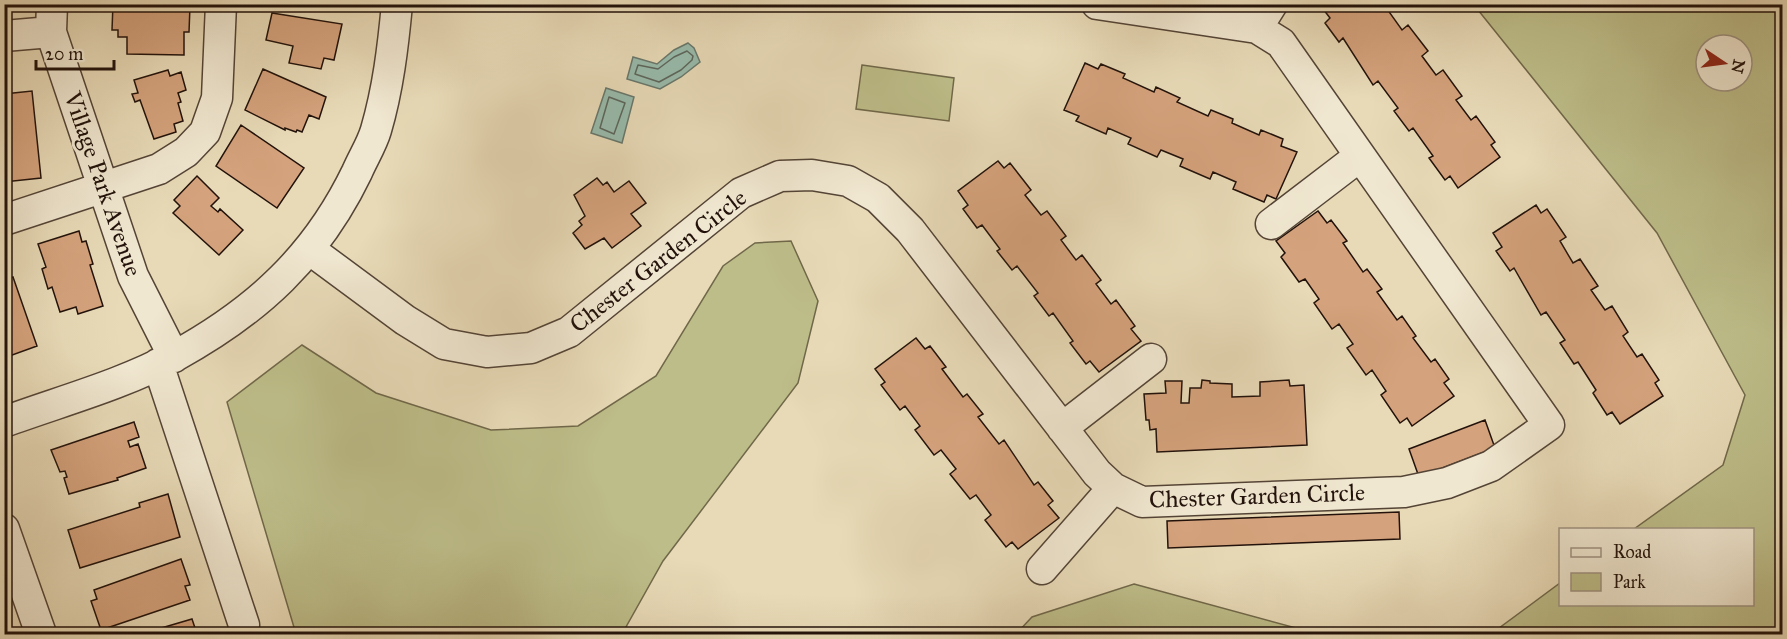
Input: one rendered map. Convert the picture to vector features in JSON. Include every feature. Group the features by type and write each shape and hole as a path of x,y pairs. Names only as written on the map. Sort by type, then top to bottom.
{"street":[{"path":"4,220 159,169 186,152 205,132 217,99 221,4"},
{"path":"4,422 166,360 238,316 282,282 309,249 345,197 376,133 391,68 397,4"},
{"name":"Chester Garden Circle","path":"309,249 405,320 444,344 487,352 531,348 569,332 741,193 780,176 812,175 848,181 879,198 910,230 1096,473 1113,488 1142,502 1404,492 1447,483 1491,466 1549,425 1281,43 1265,16 1097,4"},
{"path":"4,36 52,18"},
{"name":"Village Park Avenue","path":"52,18 102,187 133,276 166,360 244,625"},
{"path":"1271,224 1360,156"},
{"path":"1062,428 1151,359"},
{"path":"1042,569 1113,488"},
{"path":"4,529 41,634"}],"green space":[{"path":"1474,5 1782,5 1782,634 1491,634 1559,584 1559,606 1754,606 1754,528 1635,528 1723,465 1745,395 1657,233"},
{"path":"862,65 954,78 949,121 856,109"},
{"path":"791,241 818,301 798,383 663,561 622,634 296,634 227,402 302,345 376,393 491,430 578,426 656,376 723,266 755,243"},
{"path":"1134,584 1318,634 1016,634 1032,617"}],"water":[{"path":"688,43 694,48 700,62 681,77 660,89 627,79 633,57 657,64 674,50"},
{"path":"606,88 634,97 622,143 591,133"}],"building":[{"path":"113,4 190,6 189,32 184,32 184,55 127,54 127,37 118,37 118,30 112,30"},
{"path":"1393,4 1387,9 1402,30 1408,25 1428,51 1422,56 1436,75 1443,70 1462,96 1456,100 1471,120 1476,116 1495,142 1491,145 1500,157 1458,188 1450,176 1445,180 1429,158 1433,156 1413,128 1409,131 1394,111 1398,108 1378,81 1373,85 1343,38 1339,42 1325,23 1330,18 1320,5"},
{"path":"272,13 342,24 334,60 324,58 321,69 289,63 293,46 266,40"},
{"path":"1085,63 1098,69 1101,64 1125,74 1123,78 1154,92 1156,87 1180,98 1177,102 1208,116 1211,110 1233,119 1232,123 1259,135 1261,130 1283,139 1281,146 1297,152 1276,199 1267,195 1264,202 1233,189 1236,182 1213,172 1210,179 1180,166 1183,159 1161,150 1157,157 1128,144 1131,138 1108,128 1106,134 1076,121 1079,116 1064,110"},
{"path":"263,69 326,97 319,119 309,115 302,132 297,130 296,132 285,128 285,130 245,110"},
{"path":"168,70 170,76 181,72 186,90 178,93 181,102 178,103 183,121 174,124 176,132 154,139 140,100 135,102 132,94 138,93 134,80"},
{"path":"32,91 41,178 4,182 4,94"},
{"path":"241,125 304,168 277,208 216,166"},
{"path":"998,161 1004,168 1010,163 1031,190 1025,195 1041,215 1047,211 1066,236 1061,240 1076,260 1082,255 1101,280 1096,284 1111,304 1116,300 1135,326 1131,329 1141,341 1099,372 1090,361 1086,364 1070,343 1073,341 1053,313 1049,316 1034,296 1038,293 1017,266 1012,270 997,251 1000,249 982,225 977,228 963,209 968,205 958,191"},
{"path":"197,176 219,198 211,206 218,212 220,209 243,230 219,255 173,213 180,206 174,200"},
{"path":"597,178 603,185 607,182 614,192 629,181 646,203 631,214 641,226 612,248 604,238 585,249 573,233 582,225 579,221 585,216 574,195"},
{"path":"1536,205 1541,213 1547,209 1566,237 1560,241 1573,263 1580,259 1598,286 1591,290 1605,310 1612,306 1628,332 1623,336 1637,357 1642,354 1659,380 1655,383 1663,396 1620,424 1612,412 1607,415 1593,393 1596,390 1578,362 1574,364 1560,343 1565,340 1546,312 1541,315 1514,268 1510,271 1496,251 1502,247 1493,233"},
{"path":"1318,211 1327,223 1331,220 1347,241 1343,243 1363,272 1367,269 1382,289 1377,292 1397,320 1402,316 1416,336 1413,338 1431,362 1435,359 1449,379 1444,383 1454,396 1412,426 1407,418 1400,423 1381,395 1386,391 1372,370 1366,375 1347,348 1353,344 1339,324 1332,329 1314,303 1319,299 1305,279 1299,282 1281,257 1285,253 1276,241"},
{"path":"79,231 82,242 86,241 93,264 90,265 103,306 78,314 76,307 60,312 52,287 48,289 42,269 46,267 38,244"},
{"path":"13,277 37,346 4,358 4,280"},
{"path":"916,338 925,349 930,346 946,367 942,369 963,397 967,394 983,414 978,417 999,444 1004,440 1034,485 1038,482 1053,501 1048,505 1059,518 1018,549 1012,542 1006,547 985,520 991,515 976,495 970,499 950,474 956,469 941,450 934,455 915,430 920,426 905,406 900,410 881,385 885,382 875,369"},
{"path":"1202,380 1210,381 1210,383 1232,384 1232,397 1260,396 1260,382 1289,380 1290,386 1304,385 1307,445 1157,452 1156,429 1150,430 1149,420 1146,420 1144,394 1166,393 1165,381 1182,381 1181,403 1189,403 1190,388 1201,388"},
{"path":"1485,420 1495,448 1419,477 1409,449"},
{"path":"134,422 139,437 128,441 130,447 138,444 146,468 117,478 118,480 69,494 64,478 67,477 65,471 60,472 51,450"},
{"path":"168,494 180,537 80,568 68,530 140,507 139,503"},
{"path":"1399,512 1400,539 1168,548 1167,521"},
{"path":"181,559 190,585 185,586 190,600 101,630 91,601 97,599 94,590"},
{"path":"192,619 197,634 141,634"}]}
